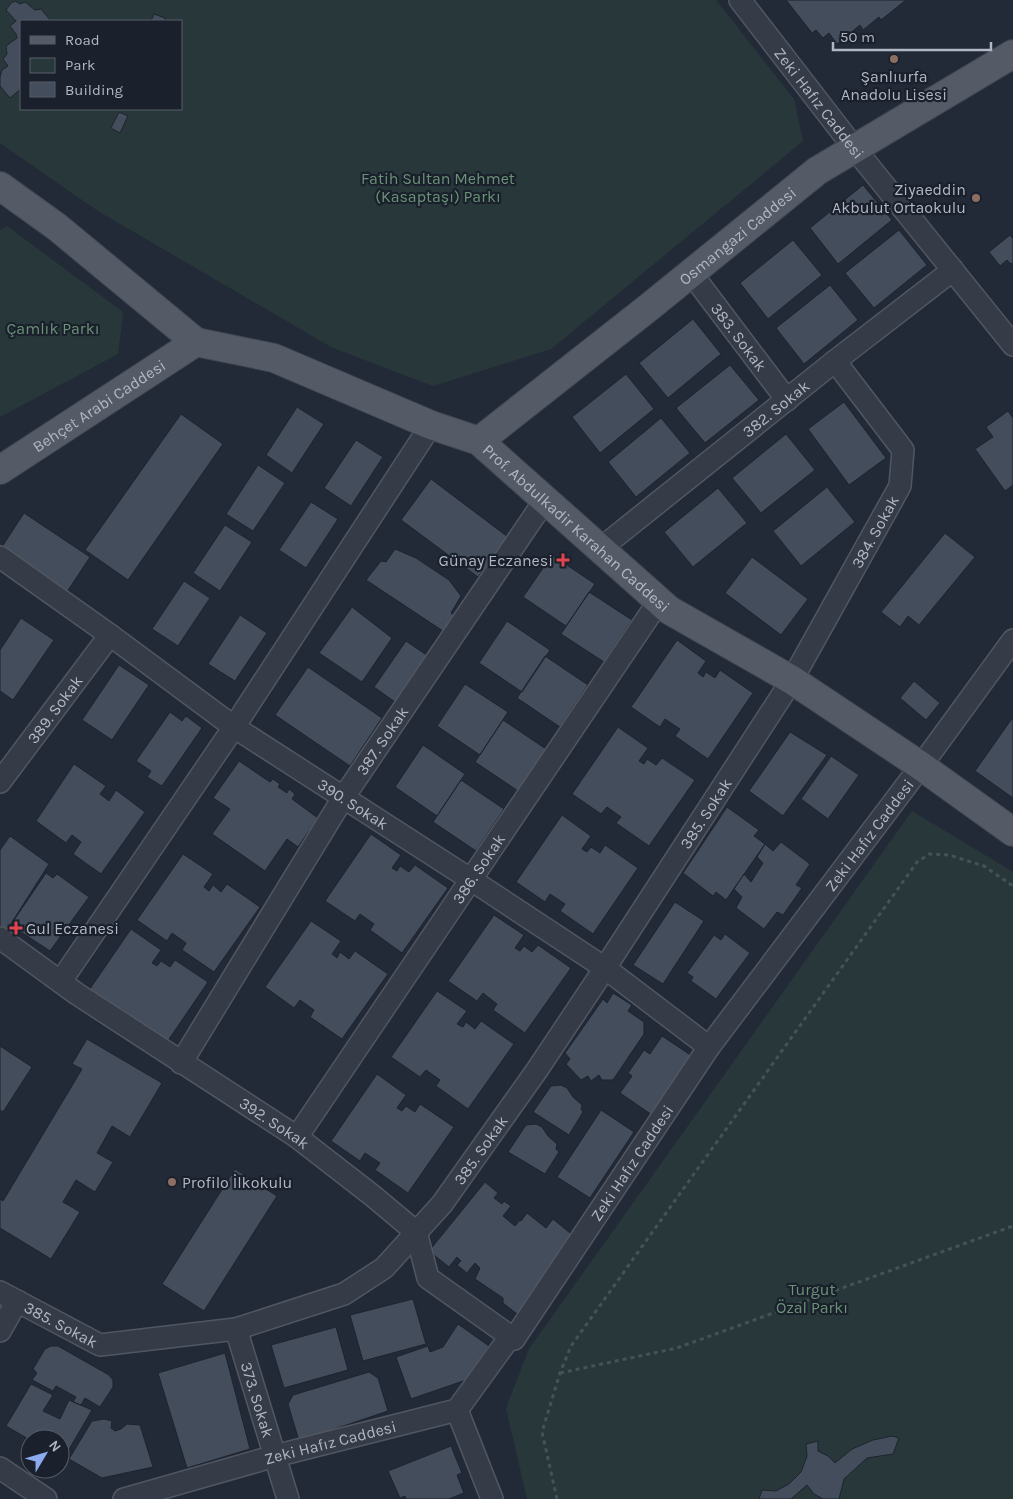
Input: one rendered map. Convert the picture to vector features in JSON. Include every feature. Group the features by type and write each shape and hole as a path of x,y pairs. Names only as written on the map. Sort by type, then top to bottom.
{"main road":[{"name":"Osmangazi Caddesi","path":"478,441 817,172 1013,54"},
{"name":"Prof. Abdulkadir Karahan Caddesi","path":"0,186 58,227 196,342 274,358 431,425 478,441 670,610 792,680 921,766 1013,832"},
{"name":"Behçet Arabi Caddesi","path":"0,470 196,342"}],"street":[{"name":"Zeki Hafız Caddesi","path":"740,0 855,149 1013,345"},
{"name":"382. Sokak","path":"600,549 835,361 953,270"},
{"name":"383. Sokak","path":"691,273 787,400"},
{"name":"384. Sokak","path":"792,680 900,486 903,450 835,361"},
{"path":"61,981 234,727 431,425"},
{"name":"387. Sokak","path":"181,1063 343,798 545,500"},
{"name":"390. Sokak","path":"0,557 110,635 234,727 605,968 708,1047"},
{"name":"386. Sokak","path":"297,1137 659,601"},
{"name":"389. Sokak","path":"0,782 7,756 110,635"},
{"name":"Zeki Hafız Caddesi","path":"124,1499 274,1456 457,1410 507,1341 514,1339 708,1047 921,766 1013,640"},
{"name":"385. Sokak","path":"9,1296 100,1345 236,1330 344,1294 384,1268 442,1204 537,1070 792,680"},
{"name":"392. Sokak","path":"0,938 77,994 297,1137 416,1232"},
{"path":"416,1232 428,1278 514,1339"},
{"path":"0,1331 9,1296"},
{"name":"373. Sokak","path":"236,1330 288,1499"},
{"path":"457,1410 492,1499"},
{"path":"0,1468 46,1499"}],"path":[{"path":"557,1499 542,1432 560,1373 572,1346 917,862 930,854 949,854 984,866 1013,886"},
{"path":"560,1373 677,1348 1013,1226"}],"green space":[{"name":"Fatih Sultan Mehmet (Kasaptaşı) Parkı","path":"0,0 716,0 794,99 803,141 551,349 433,386 331,347 98,211 0,143"},
{"name":"Çamlık Parkı","path":"7,226 123,312 118,354 0,417 0,230"},
{"name":"Turgut Özal Parkı","path":"912,811 1013,872 1013,1499 527,1499 506,1408 529,1349"}],"building":[{"path":"786,0 906,0 881,20 879,17 863,30 860,25 837,44 829,33 823,38 816,30 812,33"},
{"path":"15,1 20,4 25,2 35,10 41,9 50,20 20,20 20,90 10,98 0,86 0,77 2,70 8,66 3,59 7,54 6,46 17,38 10,26 16,21 6,10"},
{"path":"154,14 165,18 164,20 151,20"},
{"path":"119,112 128,116 120,133 111,128"},
{"path":"863,185 892,220 838,264 810,228"},
{"path":"899,230 927,265 874,308 845,273"},
{"path":"1010,235 1013,239 1013,263 1011,264 1007,260 1000,266 989,252"},
{"path":"793,240 822,275 768,319 740,283"},
{"path":"830,285 858,320 804,364 776,328"},
{"path":"693,319 721,354 668,398 639,363"},
{"path":"730,365 759,400 705,443 676,408"},
{"path":"626,374 654,409 600,453 572,417"},
{"path":"844,402 886,458 849,485 808,429"},
{"path":"297,407 324,424 292,473 266,455"},
{"path":"1008,411 1013,418 1013,485 1005,491 975,449 993,437 986,427"},
{"path":"181,414 223,444 128,580 85,550"},
{"path":"661,418 690,453 636,497 608,462"},
{"path":"786,434 815,470 761,513 732,478"},
{"path":"356,440 383,457 351,506 324,488"},
{"path":"258,465 285,483 253,531 226,514"},
{"path":"431,479 508,537 478,577 401,520"},
{"path":"827,487 855,522 801,566 773,531"},
{"path":"718,488 747,523 693,567 664,532"},
{"path":"311,502 338,519 306,568 279,550"},
{"path":"24,513 90,557 65,595 0,550"},
{"path":"225,525 252,542 220,591 193,573"},
{"path":"945,533 975,557 919,625 908,616 900,627 881,612"},
{"path":"395,549 416,558 449,580 461,596 451,613 457,617 446,633 366,580 381,561 386,562"},
{"path":"552,555 595,584 566,626 523,597"},
{"path":"752,557 808,599 781,635 725,593"},
{"path":"184,581 210,598 178,646 152,629"},
{"path":"589,592 632,620 604,662 561,634"},
{"path":"352,607 392,638 362,682 319,653"},
{"path":"240,615 267,633 235,681 208,664"},
{"path":"21,618 54,640 13,700 0,691 0,650"},
{"path":"507,621 550,650 522,692 479,663"},
{"path":"677,640 706,661 698,673 703,677 706,672 715,678 720,670 753,693 708,759 675,736 680,729 665,719 660,727 631,707"},
{"path":"406,641 428,656 395,702 374,687"},
{"path":"545,656 588,685 560,727 517,698"},
{"path":"119,665 149,685 112,740 82,720"},
{"path":"308,667 382,718 350,766 275,715"},
{"path":"914,681 940,703 926,720 900,698"},
{"path":"465,684 508,712 480,755 437,726"},
{"path":"170,712 182,721 186,716 202,728 162,786 147,777 151,771 136,761"},
{"path":"1013,717 1013,798 975,771"},
{"path":"503,720 546,749 518,791 475,762"},
{"path":"618,727 648,748 639,761 644,764 647,759 656,765 662,758 695,780 649,846 616,823 621,817 607,807 601,814 572,794"},
{"path":"790,732 827,755 783,816 749,791"},
{"path":"423,745 465,774 437,816 395,787"},
{"path":"831,756 859,775 828,819 801,799"},
{"path":"239,761 270,782 273,779 280,784 278,787 287,793 289,789 295,794 292,799 318,818 298,847 287,839 265,871 212,834 230,809 213,798"},
{"path":"74,764 106,786 100,794 109,801 116,790 145,812 101,874 73,854 81,842 72,835 66,843 36,821"},
{"path":"461,780 504,809 476,851 433,822"},
{"path":"727,807 759,830 754,836 765,844 726,900 716,892 713,896 683,873"},
{"path":"562,815 591,836 582,849 587,852 591,847 600,853 605,845 638,868 593,934 560,911 565,904 550,894 545,902 516,882"},
{"path":"371,834 401,855 392,868 397,871 400,866 409,872 415,865 448,888 402,953 370,930 374,924 360,914 355,921 325,901"},
{"path":"10,836 49,864 7,930 0,926 0,850"},
{"path":"781,842 810,864 796,885 802,888 783,915 777,912 764,929 736,908 742,897 734,889 744,874 751,882 763,863 757,857 765,844 773,851"},
{"path":"183,854 213,874 204,887 209,891 213,885 221,892 227,884 260,907 214,972 182,950 186,943 172,933 167,941 137,920"},
{"path":"46,873 53,878 57,874 89,897 50,951 18,930 21,925 14,920"},
{"path":"675,902 704,921 663,984 633,965"},
{"path":"494,915 524,935 515,948 520,951 524,946 532,952 538,945 571,968 525,1033 493,1010 497,1004 483,993 477,1001 448,981"},
{"path":"311,921 341,941 332,954 337,958 340,952 349,959 355,951 388,974 342,1039 310,1017 314,1010 300,1000 294,1008 265,987"},
{"path":"131,929 161,950 152,963 157,966 161,961 170,967 175,960 208,982 163,1048 130,1025 134,1018 120,1008 115,1016 85,996"},
{"path":"725,934 750,953 716,999 691,981 693,977 687,973 714,935 721,940"},
{"path":"437,991 467,1011 457,1024 463,1027 466,1022 475,1029 481,1021 514,1044 468,1109 436,1086 440,1080 426,1070 420,1077 391,1057"},
{"path":"613,993 632,1005 628,1011 644,1022 644,1034 613,1080 602,1080 599,1075 591,1081 588,1076 581,1080 566,1064 570,1059 565,1053 603,999 607,1003"},
{"path":"662,1036 692,1056 652,1115 620,1093 632,1076 628,1073 644,1050 650,1054"},
{"path":"87,1039 162,1083 130,1137 112,1126 97,1153 113,1162 95,1192 76,1180 63,1202 80,1212 51,1259 0,1228 0,1199 3,1201 82,1069 72,1064"},
{"path":"0,1046 32,1067 3,1112 0,1110"},
{"path":"377,1074 406,1095 397,1108 402,1111 406,1106 415,1112 420,1104 454,1127 408,1193 375,1170 380,1163 365,1153 360,1161 331,1141"},
{"path":"561,1085 567,1088 582,1105 581,1109 583,1112 569,1135 533,1112 551,1086"},
{"path":"601,1110 634,1132 590,1198 557,1177"},
{"path":"536,1124 542,1127 557,1144 556,1149 559,1152 545,1174 508,1152 526,1125"},
{"path":"235,1169 277,1196 204,1311 162,1284"},
{"path":"485,1182 498,1193 494,1198 502,1204 504,1201 511,1206 503,1216 515,1226 527,1213 546,1228 553,1219 576,1238 517,1314 503,1303 503,1298 475,1279 480,1268 475,1263 467,1273 457,1265 461,1261 457,1257 449,1267 429,1251"},
{"path":"413,1299 426,1344 363,1361 350,1315"},
{"path":"458,1324 489,1346 466,1380 411,1399 396,1357 428,1346 430,1352 443,1347"},
{"path":"336,1327 348,1370 284,1388 271,1345"},
{"path":"51,1346 58,1346 109,1375 113,1380 113,1387 100,1407 85,1398 81,1405 73,1402 76,1397 56,1386 53,1391 32,1380 37,1373 33,1369 45,1349"},
{"path":"225,1353 250,1449 187,1468 158,1373"},
{"path":"369,1372 378,1378 388,1411 299,1441 288,1404 293,1395"},
{"path":"31,1384 53,1395 43,1411 60,1419 69,1400 92,1410 70,1448 70,1429 20,1429 20,1434 6,1426"},
{"path":"104,1419 112,1421 111,1428 115,1431 127,1424 140,1425 153,1467 102,1478 70,1460 92,1421"},
{"path":"892,1436 899,1438 893,1454 867,1458 844,1479 839,1499 823,1499 814,1494 807,1485 791,1499 759,1499 762,1490 776,1491 789,1484 801,1472 807,1456 806,1444 818,1441 818,1451 828,1456 835,1463 852,1449 873,1440"},
{"path":"451,1446 462,1473 457,1475 464,1493 449,1499 406,1499 405,1496 400,1498 388,1471"}],"place":[{"name":"Şanlıurfa Anadolu Lisesi","path":"894,59"},
{"name":"Ziyaeddin Akbulut Ortaokulu","path":"976,198"},
{"name":"Günay Eczanesi","path":"563,560"},
{"name":"Gul Eczanesi","path":"16,928"},
{"name":"Profilo İlkokulu","path":"172,1182"}]}
